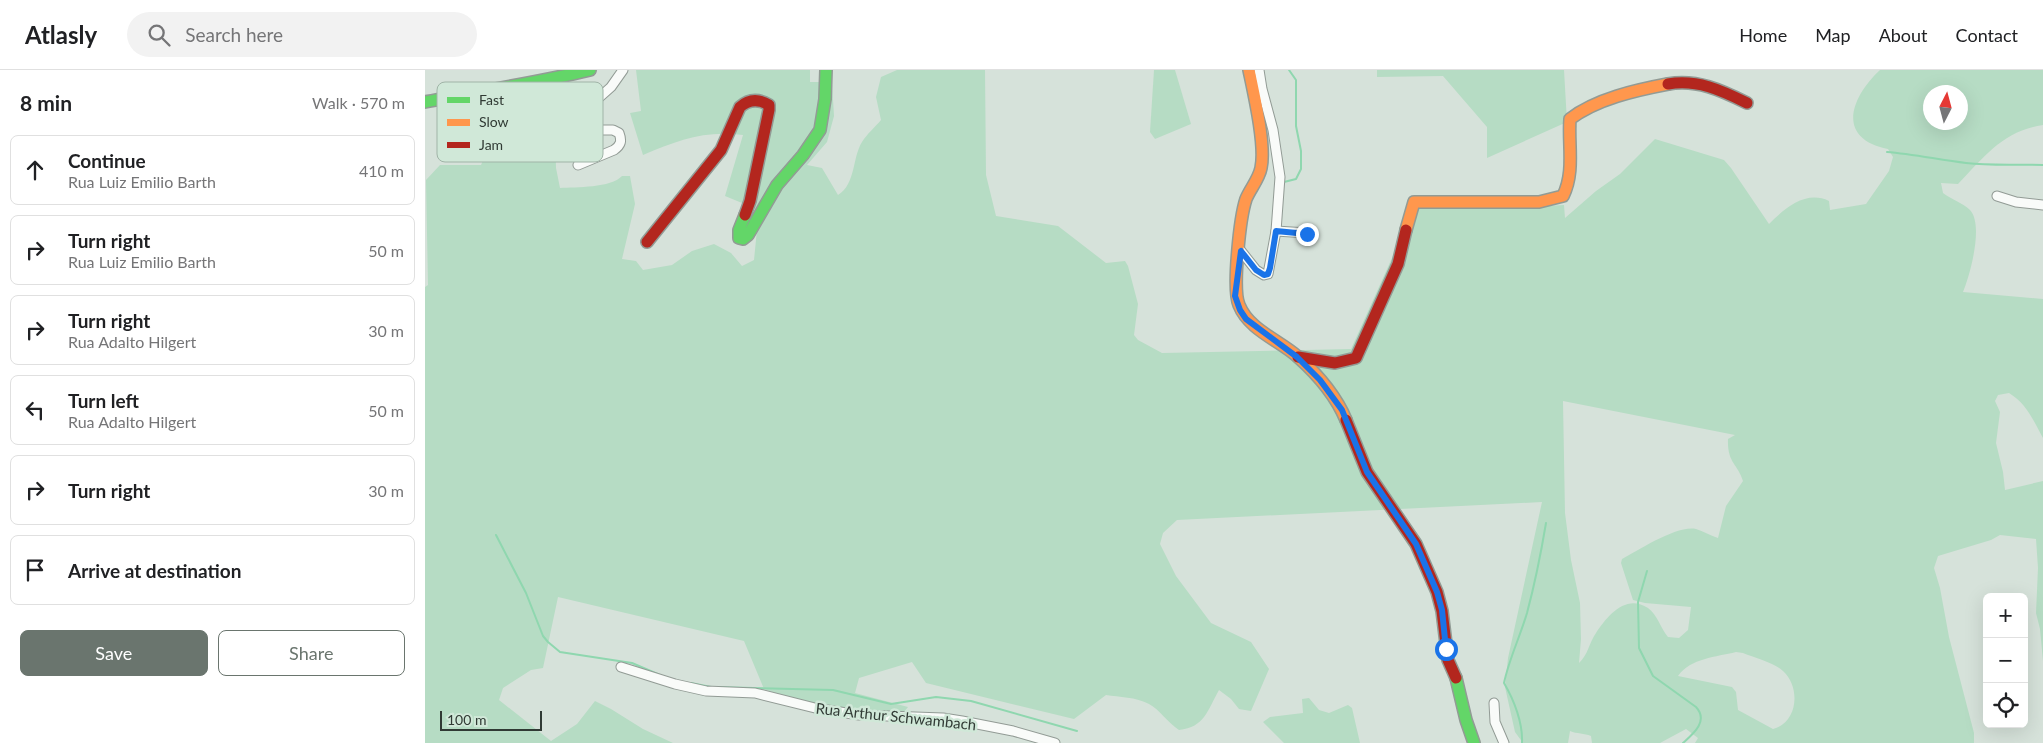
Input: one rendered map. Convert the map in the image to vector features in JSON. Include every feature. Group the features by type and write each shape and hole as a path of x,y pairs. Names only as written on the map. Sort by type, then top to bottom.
{"street":[{"path":"534,82 561,78 590,70"},
{"path":"603,94 611,87 623,70"},
{"path":"647,242 721,150 740,106 746,102 761,100 769,105 769,110 750,201 739,230 739,238 743,239 748,235 777,186 803,155 820,130 825,99 826,70"},
{"path":"1249,70 1257,111 1262,156 1261,169 1247,197 1243,210 1241,251 1235,296 1240,310 1246,319 1297,357 1320,380 1342,410 1367,472 1416,544 1437,592 1442,610 1449,660 1457,681 1466,720 1474,743"},
{"path":"1241,251 1256,270 1264,275 1268,274 1276,231 1280,177 1273,130 1259,70"},
{"path":"1297,357 1341,363 1349,362 1356,358 1399,264 1410,211 1414,202 1539,202 1563,196 1567,190 1570,173 1570,119 1605,101 1658,86 1687,81 1718,89 1747,103"},
{"path":"603,131 613,130 619,133 621,139 619,147 603,155"},
{"path":"578,165 585,162"},
{"path":"1997,196 2015,202 2043,204"},
{"path":"1276,231 1307,234 1311,238"},
{"name":"Rua Arthur Schwambach","path":"621,667 675,684 706,691 755,693 815,708 859,715 953,719 1013,731 1055,743"},
{"path":"1494,702 1495,722 1504,743"}],"green space":[{"path":"636,70 810,70 810,82 832,82 834,116 827,142 807,165 822,168 838,195 844,190 851,178 862,142 881,120 876,97 881,77 897,70 985,70 986,175 996,216 1058,226 1106,263 1125,261 1138,304 1134,335 1138,340 1162,353 1351,349 1396,249 1411,202 1542,199 1546,206 1564,205 1565,218 1596,191 1620,174 1655,139 1724,160 1769,224 1796,202 1804,199 1820,198 1829,201 1830,210 1866,204 1889,171 1893,157 1888,149 1871,144 1861,136 1855,127 1853,116 1861,93 1880,70 2043,70 2043,125 2029,128 2006,139 1986,155 1958,184 1941,183 1943,193 1970,210 1974,217 1976,238 1969,274 1963,292 2043,299 2043,438 2029,413 2015,397 2009,393 1998,395 1995,401 2000,412 1996,443 2005,490 2043,481 2043,661 2040,629 2036,613 2038,568 2036,539 2000,535 1991,540 1938,556 1934,568 1940,588 1949,637 1974,733 1974,743 1695,743 1698,738 1686,729 1660,743 1592,743 1591,736 1570,731 1568,743 1523,743 1515,732 1505,687 1508,658 1542,502 1177,520 1163,533 1160,544 1176,576 1211,623 1251,642 1269,669 1251,711 1239,709 1231,699 1219,690 1200,722 1179,730 1149,704 1133,699 1106,695 1074,719 926,683 912,662 859,678 855,693 908,707 900,717 888,721 857,717 809,705 764,689 744,641 558,597 543,668 531,670 503,688 499,700 551,741 577,724 595,701 643,729 673,743 425,743 425,287 428,285 426,180 440,165 481,165 482,162 556,162 560,188 602,185 617,180 622,176 630,176 635,204 622,259 636,261 643,270 672,265 692,251 714,244 731,253 742,266 754,260 759,210 725,196 743,135 704,135 680,141 643,155 630,113 641,111","holes":["1563,401 1735,435 1728,439 1729,453 1743,481 1726,506 1718,538 1696,529 1679,531 1658,539 1622,559 1621,563 1633,600 1645,603 1691,607 1688,630 1679,638 1668,637 1654,614 1648,608 1640,604 1632,603 1625,605 1618,608 1600,626 1579,663 1581,639 1580,603 1571,560 1565,513","1736,652 1764,660 1779,668 1789,678 1793,686 1794,704 1792,712 1788,720 1773,729 1738,710 1736,692 1732,687 1678,676 1683,670 1697,662"]},
{"path":"1154,70 1175,70 1191,124 1155,139 1150,132"},
{"path":"1377,70 1564,70 1567,122 1487,158 1487,127 1443,76 1377,77"},
{"path":"1309,698 1319,710 1329,713 1348,705 1352,708 1360,743 1284,743 1263,722 1270,717 1303,713 1302,699"}],"waterway":[{"path":"1284,182 1296,179 1301,169 1301,151 1296,126 1296,80 1289,70"},
{"path":"1887,152 1976,164 2043,165"},
{"path":"1522,743 1517,712 1504,683 1527,613 1546,523"},
{"path":"496,535 526,593 543,636 548,642 560,652 632,663 660,675"},
{"path":"1647,571 1638,602 1639,648 1653,676 1696,707 1700,712 1701,717 1698,727 1683,743"},
{"path":"691,683 711,687 833,690 891,704 936,697 971,701 1077,731"}],"traffic: fast":[{"path":"534,82 590,70"},
{"path":"745,215 739,230 739,238 743,239 748,235 777,185 803,155 820,130 825,99 826,70"},
{"path":"425,102 437,100"},
{"path":"1456,678 1466,720 1474,743"}],"traffic: slow":[{"path":"1249,70 1259,120 1262,158 1261,168 1246,199 1241,221 1236,284 1239,305 1244,314 1257,328 1298,357 1312,371 1331,394 1346,420"},
{"path":"1406,230 1414,202 1539,202 1563,196 1567,187 1570,168 1570,119 1580,112 1604,101 1630,92 1668,84"}],"traffic: jam":[{"path":"1668,84 1699,84 1747,103"},
{"path":"647,242 721,150 740,107 747,102 758,101 769,105 769,110 750,201 745,215"},
{"path":"1298,357 1335,363 1356,358 1398,264 1406,230"},
{"path":"1346,420 1367,472 1416,544 1437,592 1442,611 1448,660 1456,678"}],"route":[{"path":"1307,234 1276,231 1268,274 1259,273 1241,251 1235,296 1240,310 1246,319 1297,357 1332,394 1342,410 1367,472 1416,544 1437,592 1442,610 1446,649"}]}
